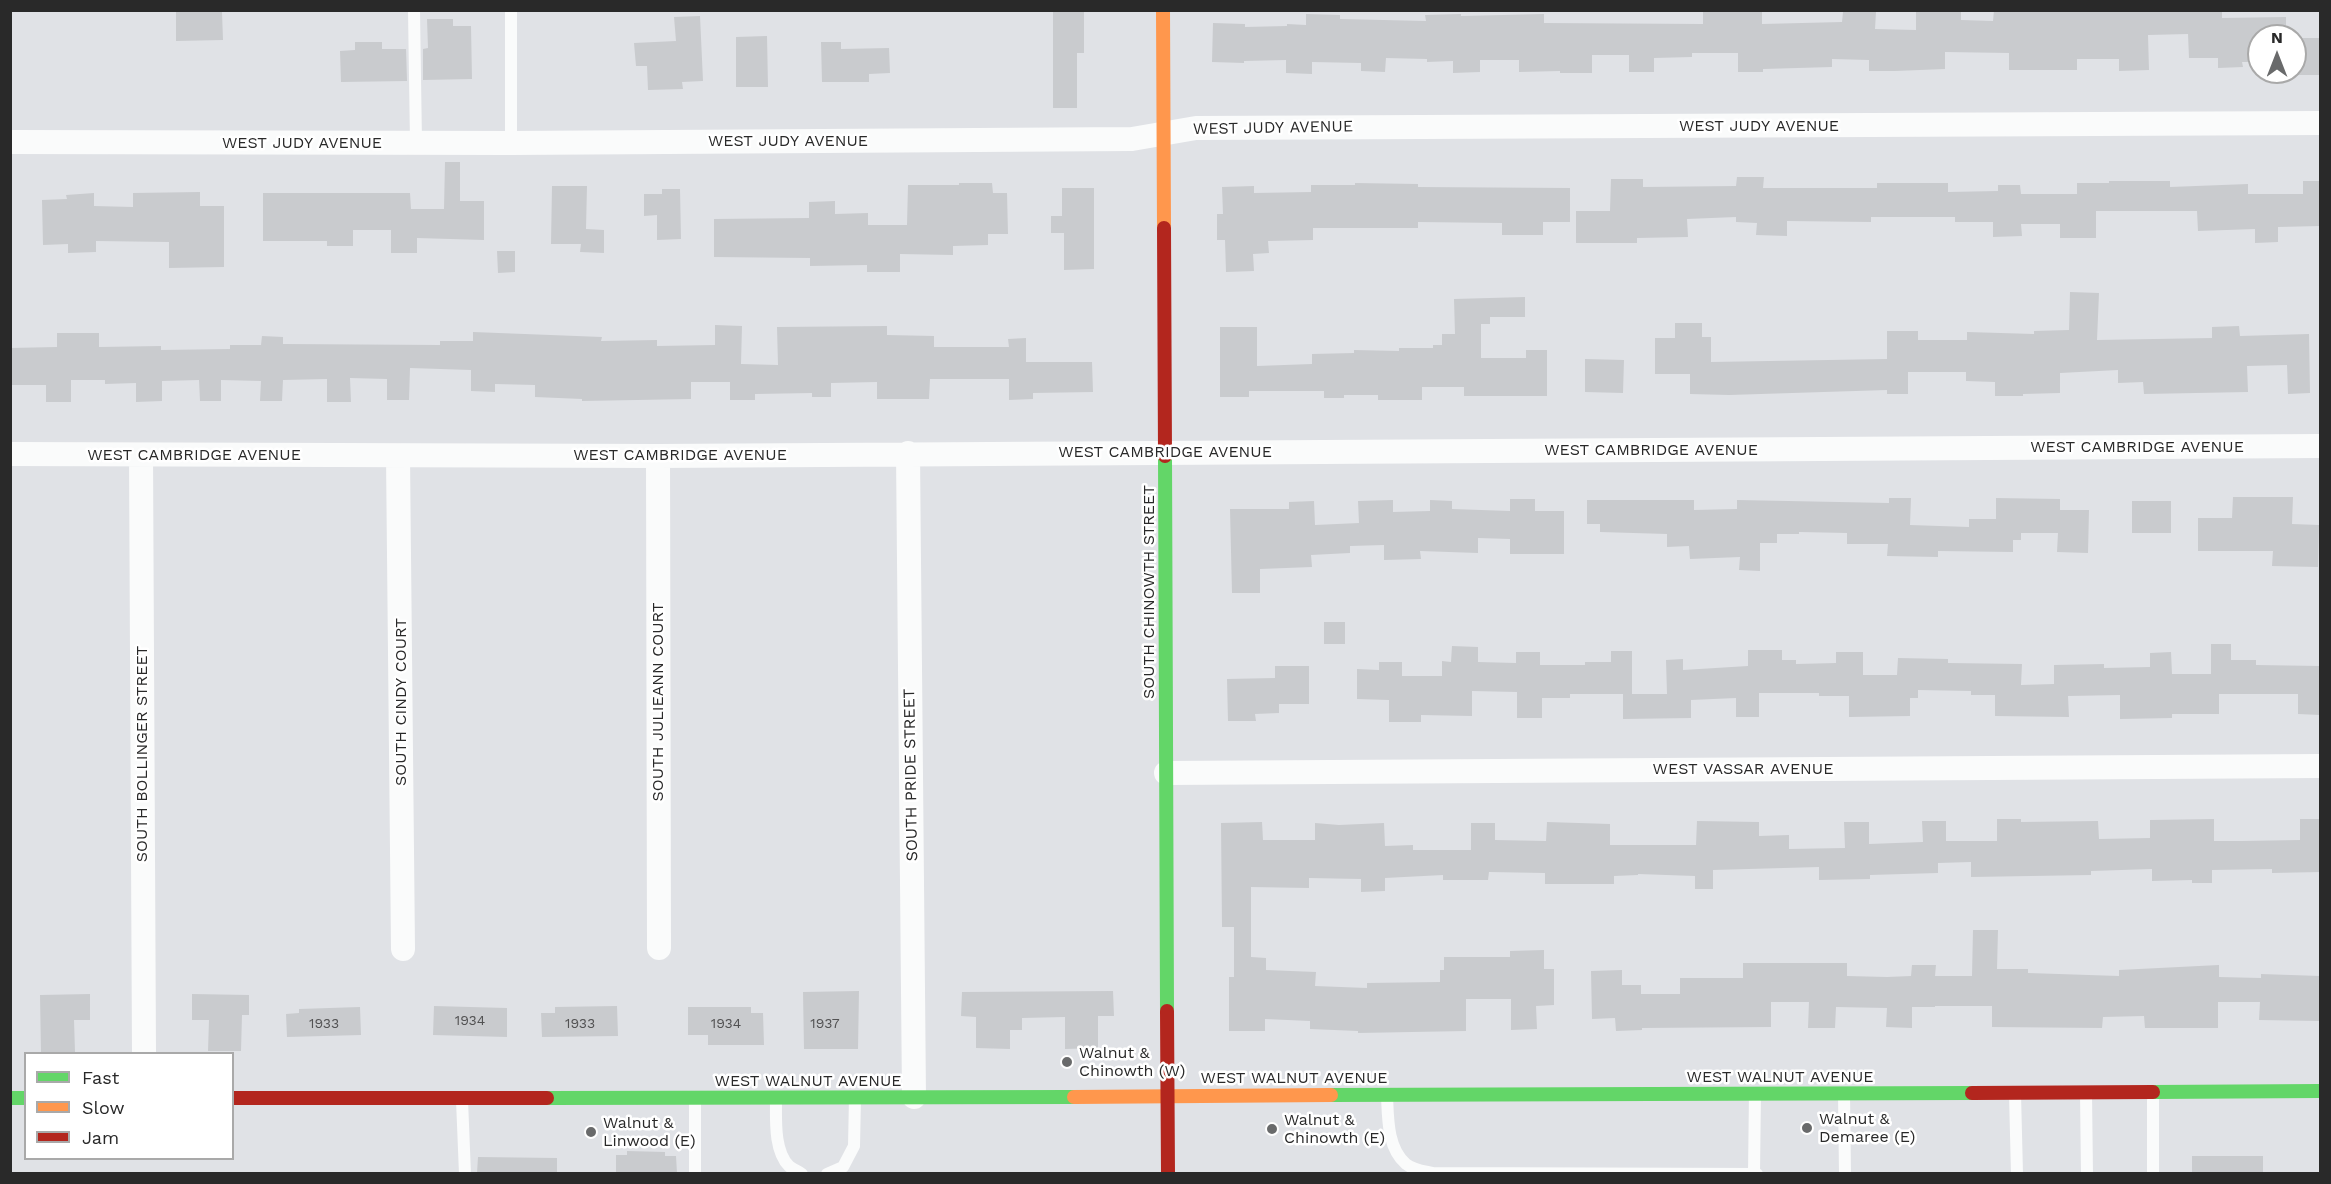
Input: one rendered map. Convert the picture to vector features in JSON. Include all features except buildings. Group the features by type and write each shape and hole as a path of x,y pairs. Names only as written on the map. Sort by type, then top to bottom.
{"main road":[{"name":"SOUTH CHINOWTH STREET","path":"1162,10 1168,1173"},
{"name":"WEST WALNUT AVENUE","path":"234,1098 776,1098 2320,1091"}],"street":[{"name":"WEST JUDY AVENUE","path":"10,142 511,143 1132,139 1196,128 2320,123"},
{"name":"WEST CAMBRIDGE AVENUE","path":"10,454 658,456 2320,446"},
{"name":"SOUTH PRIDE STREET","path":"908,453 914,1097"},
{"name":"SOUTH BOLLINGER STREET","path":"141,455 144,1052"},
{"name":"SOUTH CINDY COURT","path":"398,456 403,949"},
{"name":"SOUTH JULIEANN COURT","path":"658,456 659,948"},
{"name":"WEST VASSAR AVENUE","path":"1166,773 2320,766"}],"lane":[{"path":"414,10 416,143"},
{"path":"511,10 511,143"},
{"path":"2086,1092 2087,1173"},
{"path":"2152,1092 2153,1173"},
{"path":"1387,1094 1389,1126 1395,1149 1405,1164 1416,1170 1433,1173 1755,1173 1755,1093"},
{"path":"1844,1093 1845,1173"},
{"path":"2015,1093 2017,1173"},
{"path":"827,1173 843,1167 854,1146 855,1097"},
{"path":"694,1098 695,1173"},
{"path":"776,1098 777,1136 781,1151 789,1166 802,1173"},
{"path":"462,1099 465,1173"}],"traffic: fast":[{"path":"1165,456 1167,1011"},
{"path":"2153,1092 2320,1091"},
{"path":"1331,1095 1972,1093"},
{"path":"547,1098 1074,1097"},
{"path":"10,1098 24,1098"}],"traffic: slow":[{"path":"1163,10 1164,228"},
{"path":"1074,1097 1331,1095"}],"traffic: jam":[{"path":"1164,228 1165,456"},
{"path":"1167,1011 1168,1174"},
{"path":"1972,1093 2153,1092"},
{"path":"234,1098 547,1098"}],"place":[{"name":"Walnut & Chinowth (W)","path":"1067,1062"},
{"name":"Walnut & Demaree (E)","path":"1807,1128"},
{"name":"Walnut & Chinowth (E)","path":"1272,1129"},
{"name":"Walnut & Linwood (E)","path":"591,1132"}]}
